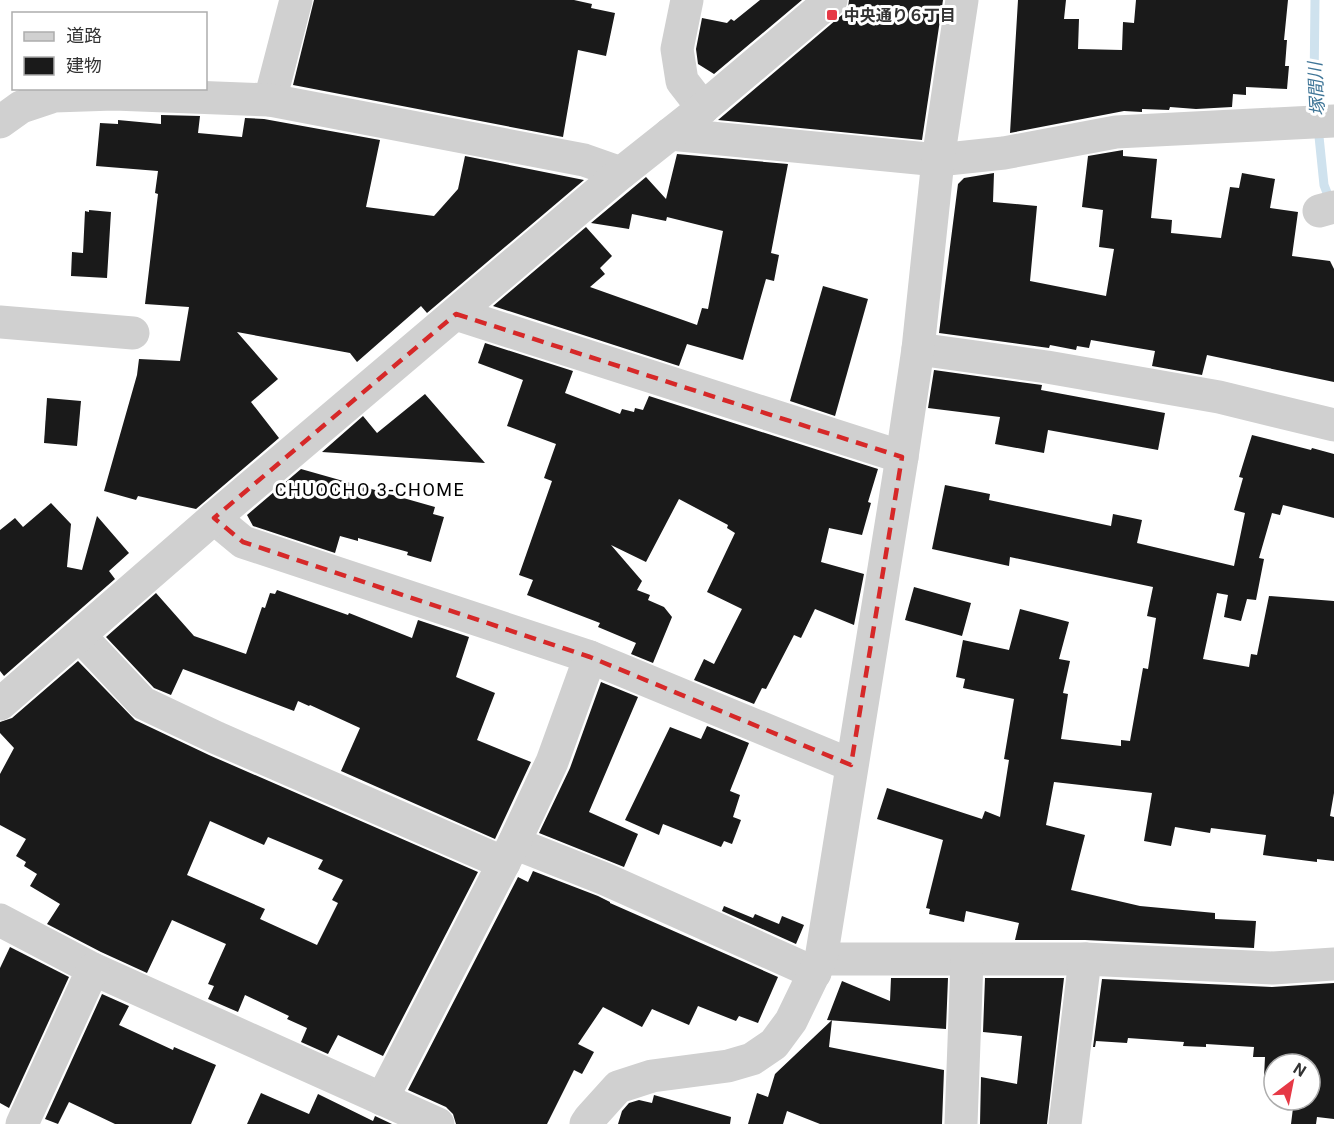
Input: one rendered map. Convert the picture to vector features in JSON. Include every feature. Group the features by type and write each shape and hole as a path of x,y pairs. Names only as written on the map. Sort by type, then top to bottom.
{"street":[{"path":"270,100 296,0"},
{"path":"687,0 676,50 682,81 703,108"},
{"path":"0,704 214,518 621,173 703,108 831,0"},
{"path":"586,1124 618,1087 652,1076 728,1066 752,1059 774,1044 785,1029 818,966 902,457 918,349 938,160 962,0"},
{"path":"0,122 21,107 54,96 114,94 270,100 584,160 621,173"},
{"path":"670,134 938,160 1004,153 1116,132 1324,121"},
{"path":"456,314 902,457"},
{"path":"0,322 133,333"},
{"path":"918,349 1047,367 1219,397 1334,425"},
{"path":"214,518 243,542 590,657 851,765"},
{"path":"80,636 143,704 217,738 509,853 605,879 818,966 967,960 1085,959 1273,968 1334,964"},
{"path":"382,1099 509,853 552,762 590,657"},
{"path":"0,920 93,969 438,1124"},
{"path":"1065,1124 1085,959"},
{"path":"961,1124 967,960"},
{"path":"22,1124 93,969"}],"highlighted area":[{"path":"456,314 902,457 851,765 590,657 243,542 214,518"}],"building":[{"path":"314,0 574,0 592,4 591,8 615,13 606,56 578,50 563,137 293,85"},
{"path":"760,0 802,0 714,74 698,64 696,49 702,18 727,23 731,19 734,21"},
{"path":"849,0 943,0 922,140 718,120 843,14 848,7"},
{"path":"1018,0 1066,0 1064,19 1079,19 1078,49 1122,50 1123,22 1134,23 1136,0 1288,0 1284,40 1287,40 1285,66 1289,66 1287,89 1246,87 1246,95 1233,94 1232,107 1196,109 1170,107 1169,110 1124,111 1010,133"},
{"path":"161,115 200,116 198,133 242,137 245,118 264,119 380,140 366,207 434,216 458,189 465,156 584,180 427,313 421,306 357,362 350,353 237,332 278,379 251,402 279,438 196,509 138,496 136,500 104,491 137,375 139,359 180,361 189,307 145,304 158,194 155,193 158,171 96,166 100,123 118,124 118,120 161,124"},
{"path":"1123,150 1123,156 1157,159 1151,218 1172,220 1171,233 1221,238 1230,187 1239,188 1242,173 1275,179 1270,208 1298,212 1292,256 1330,261 1334,269 1334,382 1207,355 1202,375 1152,366 1155,351 1091,340 1089,348 1077,346 1076,350 939,333 958,184 964,178 994,173 993,202 1037,206 1030,281 1106,296 1114,249 1099,247 1103,210 1082,207 1088,156"},
{"path":"677,154 788,164 771,253 779,255 774,281 766,279 743,360 687,344 679,366 493,306 586,227 612,256 600,268 605,274 590,287 697,325 702,308 708,309 723,231 667,217 666,221 632,214 629,229 591,223 646,177 666,199"},
{"path":"89,210 111,212 107,278 71,276 72,252 83,253 85,211 89,212"},
{"path":"823,286 868,299 835,416 790,401"},
{"path":"485,343 573,371 565,393 620,414 622,409 634,412 635,408 643,410 649,396 878,469 868,502 871,503 862,535 829,528 821,562 864,574 854,625 815,609 801,638 794,635 766,689 762,688 754,704 694,680 704,659 714,664 742,609 707,592 735,533 727,528 728,525 679,499 646,562 611,545 642,581 637,590 650,595 648,600 664,607 672,617 653,663 631,654 636,643 598,627 600,623 527,595 533,580 519,575 552,481 544,478 556,444 507,426 523,380 478,363"},
{"path":"934,370 1042,385 1041,390 1165,413 1158,450 1048,430 1044,453 995,444 1000,417 928,408"},
{"path":"425,394 485,463 322,452 363,416 377,433"},
{"path":"47,398 81,401 77,446 44,443"},
{"path":"1252,435 1334,454 1334,518 1283,505 1280,515 1272,513 1259,558 1264,559 1256,600 1247,599 1241,621 1224,617 1228,595 1217,593 1203,659 1249,667 1251,654 1257,655 1269,596 1334,601 1334,793 1330,816 1334,817 1334,861 1317,859 1317,862 1263,855 1266,835 1211,828 1210,833 1175,827 1171,846 1144,841 1152,793 1054,782 1046,825 1085,835 1071,890 1140,906 1215,913 1215,919 1256,921 1254,948 1085,940 1015,940 1019,923 966,911 964,922 929,914 930,909 926,908 943,840 877,819 887,788 982,819 985,811 1000,817 1009,760 1004,759 1014,699 963,688 965,679 956,677 963,640 1009,650 1020,609 1069,622 1059,659 1070,661 1063,693 1068,694 1061,739 1121,746 1121,740 1130,741 1143,668 1148,669 1156,618 1147,616 1153,587 1010,557 1009,566 932,549 945,485 990,494 989,500 1111,526 1113,514 1142,520 1137,543 1234,566 1245,513 1234,510 1243,478 1239,477"},
{"path":"301,469 435,507 433,514 444,517 431,562 407,555 408,552 358,538 358,541 340,536 335,553 253,526 247,515"},
{"path":"51,503 71,524 67,567 82,570 97,516 129,553 109,571 115,579 4,676 0,671 0,530 15,518 23,527"},
{"path":"914,587 971,603 962,636 905,620"},
{"path":"277,590 348,615 349,613 412,638 418,620 469,637 456,677 495,693 477,740 531,762 495,839 341,771 360,728 298,701 294,711 183,669 171,695 154,688 106,637 156,593 194,636 246,654 262,607 265,608 270,593 275,594"},
{"path":"78,661 135,720 209,755 478,872 383,1056 338,1035 328,1054 301,1042 307,1028 287,1019 289,1016 245,995 238,1012 208,999 214,986 208,984 226,944 172,920 147,973 47,924 60,904 30,886 37,874 24,866 26,862 16,856 26,839 0,825 0,774 14,748 0,733 0,722 12,718","holes":["210,821 264,845 268,837 323,860 318,869 343,880 332,900 338,903 317,945 260,919 265,909 187,875"]},
{"path":"601,682 638,697 589,812 638,834 624,867 539,833 570,768"},
{"path":"707,726 749,743 730,791 740,795 733,817 741,820 732,844 724,841 721,847 663,824 659,835 625,820 670,727 701,739"},
{"path":"533,871 598,896 778,977 758,1023 739,1016 736,1021 698,1006 689,1025 652,1009 642,1027 603,1007 578,1044 594,1052 582,1074 574,1070 547,1124 456,1124 453,1114 446,1107 408,1090 518,877 528,882"},
{"path":"724,906 753,918 755,914 779,924 782,916 804,925 796,944 722,911"},
{"path":"10,947 69,977 9,1108 0,1103 0,968"},
{"path":"891,978 948,978 946,1029 827,1020 842,981 890,1001"},
{"path":"985,978 1064,978 1047,1124 980,1124 981,1077 1017,1084 1022,1036 983,1032"},
{"path":"1102,979 1272,987 1334,983 1334,1119 1317,1117 1316,1124 1291,1124 1292,1112 1322,1112 1322,1052 1262,1052 1262,1057 1253,1057 1254,1047 1206,1044 1206,1047 1183,1046 1184,1042 1128,1038 1127,1043 1096,1041 1093,1047"},
{"path":"102,994 129,1006 119,1025 173,1050 174,1047 216,1065 191,1124 115,1124 69,1102 58,1124 45,1119"},
{"path":"832,1020 829,1047 944,1070 942,1124 820,1124 787,1111 783,1124 748,1124 757,1093 768,1097 775,1074"},
{"path":"261,1093 309,1114 318,1094 373,1121 375,1116 392,1124 247,1124"},
{"path":"654,1095 731,1117 730,1124 618,1124 622,1111 629,1103 639,1100 652,1103"}],"waterway":[{"name":"塚間川","path":"1315,0 1314,88 1324,185 1331,203"}],"place":[{"name":"中央通り６丁目","path":"832,15"}],"district":[{"name":"CHUOCHO 3-CHOME","path":"370,489"}]}
